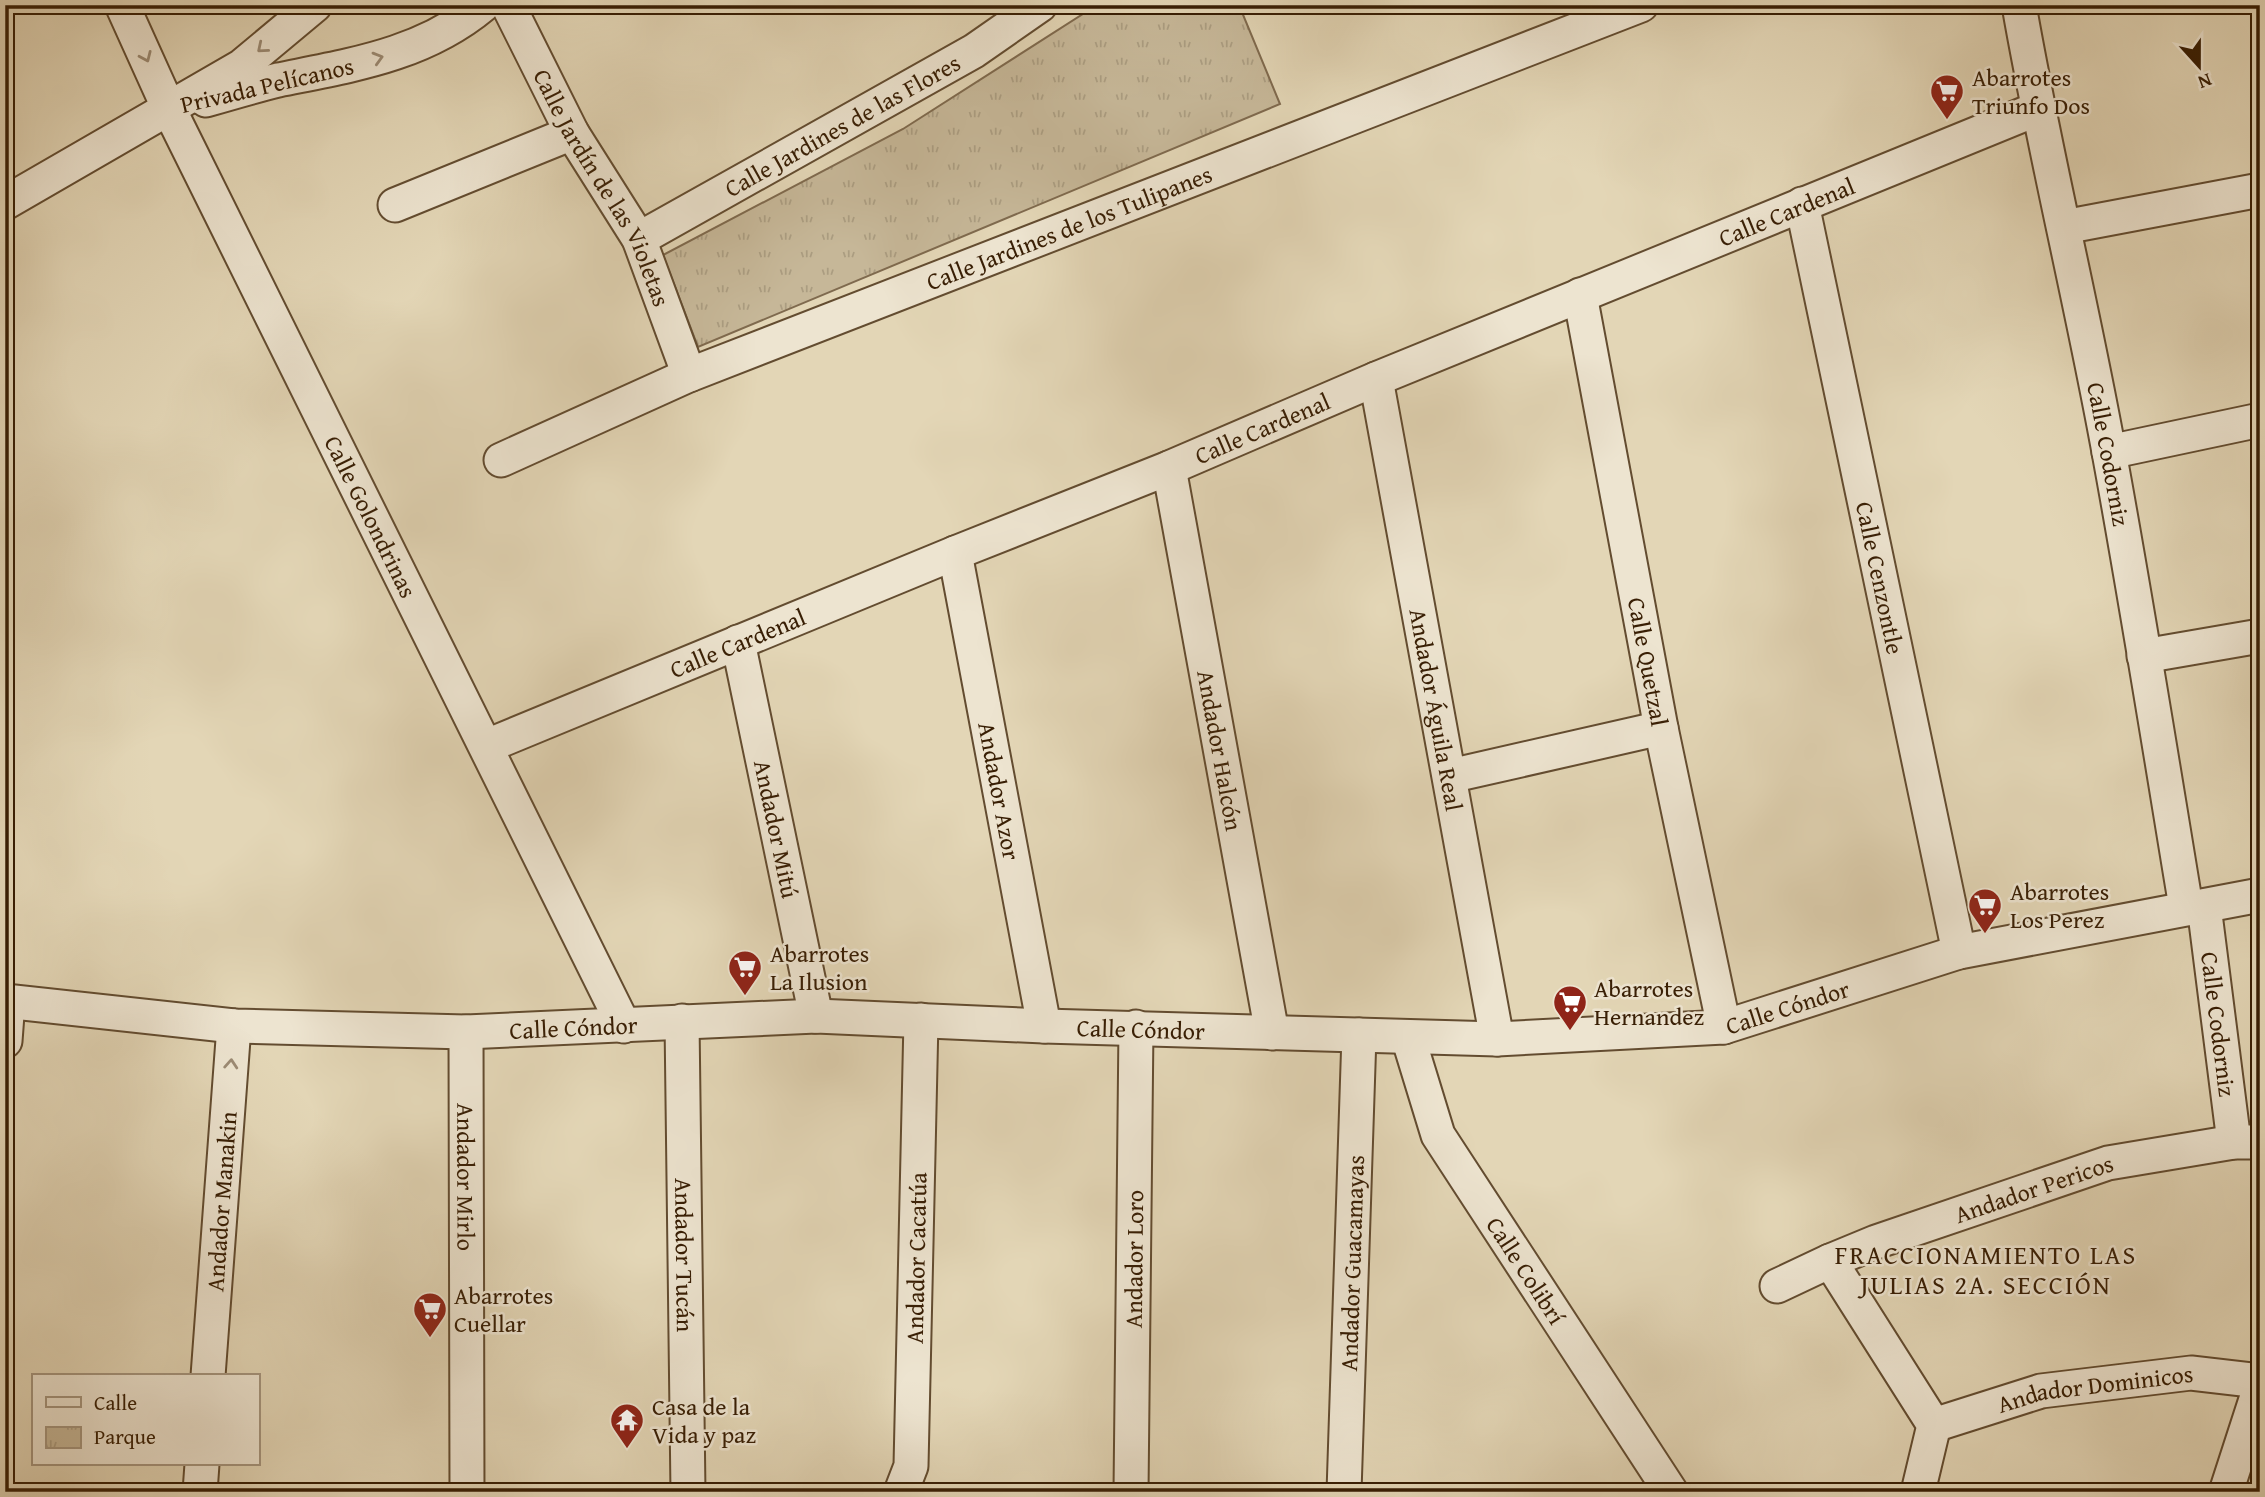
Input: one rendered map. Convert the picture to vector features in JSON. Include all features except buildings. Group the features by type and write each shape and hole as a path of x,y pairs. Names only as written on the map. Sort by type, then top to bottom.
{"street":[{"name":"Calle Golondrinas","path":"122,5 169,109 624,1026"},
{"name":"Privada Pelícanos","path":"169,109 242,66 315,5"},
{"name":"Privada Pelícanos","path":"169,109 277,80 331,71 403,51 464,21 483,5"},
{"name":"Calle Jardín de las Violetas","path":"508,5 572,133 639,239 689,375"},
{"name":"Calle Jardines de las Flores","path":"639,239 974,51 1040,5"},
{"name":"Calle Jardines de los Tulipanes","path":"501,460 689,375 1641,5"},
{"name":"Calle Codorniz","path":"2019,5 2037,108 2109,452 2144,656 2247,1142"},
{"name":"Calle Cardenal","path":"486,746 1169,468 1376,379 2037,108"},
{"path":"5,203 169,109"},
{"path":"395,205 572,133"},
{"path":"2064,227 2260,190"},
{"name":"Calle Cenzontle","path":"1802,204 1959,953"},
{"name":"Calle Quetzal","path":"1580,295 1661,728 1724,1027"},
{"name":"Andador Águila Real","path":"1376,379 1497,1039"},
{"path":"2109,452 2260,420"},
{"name":"Andador Halcón","path":"1169,468 1272,1033"},
{"name":"Andador Azor","path":"955,553 1044,1026"},
{"path":"2144,656 2260,636"},
{"name":"Andador Mitú","path":"738,642 816,1016"},
{"path":"1450,776 1661,728"},
{"name":"Calle Cóndor","path":"7,1001 234,1026 466,1032 816,1016 1044,1026 1497,1039 1724,1027 1959,953 2260,895"},
{"path":"5,1041 7,1001"},
{"name":"Andador Cacatúa","path":"901,1492 911,1466 921,1020"},
{"name":"Andador Tucán","path":"682,1021 688,1492"},
{"name":"Andador Manakin","path":"208,1374 234,1026"},
{"name":"Andador Loro","path":"1131,1492 1136,1027"},
{"name":"Andador Mirlo","path":"466,1032 467,1492"},
{"name":"Andador Guacamayas","path":"1344,1492 1359,1035"},
{"name":"Calle Colibrí","path":"1408,1037 1438,1135 1671,1492"},
{"name":"Andador Pericos","path":"1777,1286 1876,1242 2108,1163 2247,1142"},
{"path":"1830,1261 1934,1425 1918,1492"},
{"name":"Andador Dominicos","path":"1934,1425 2041,1391 2191,1373 2260,1381"},
{"path":"2226,1492 2260,1387"},
{"path":"200,1492 202,1466"}],"green space":[{"path":"1097,5 1239,5 1280,104 698,347 663,255 903,129"}],"place":[{"name":"Abarrotes Triunfo Dos","path":"1947,121"},
{"name":"Abarrotes Los Perez","path":"1985,935"},
{"name":"Abarrotes La Ilusion","path":"745,997"},
{"name":"Abarrotes Hernandez","path":"1570,1032"},
{"name":"Abarrotes Cuellar","path":"430,1339"},
{"name":"Casa de la Vida y paz","path":"627,1450"}],"district":[{"name":"FRACCIONAMIENTO LAS JULIAS 2A. SECCIÓN","path":"1986,1269"}]}
